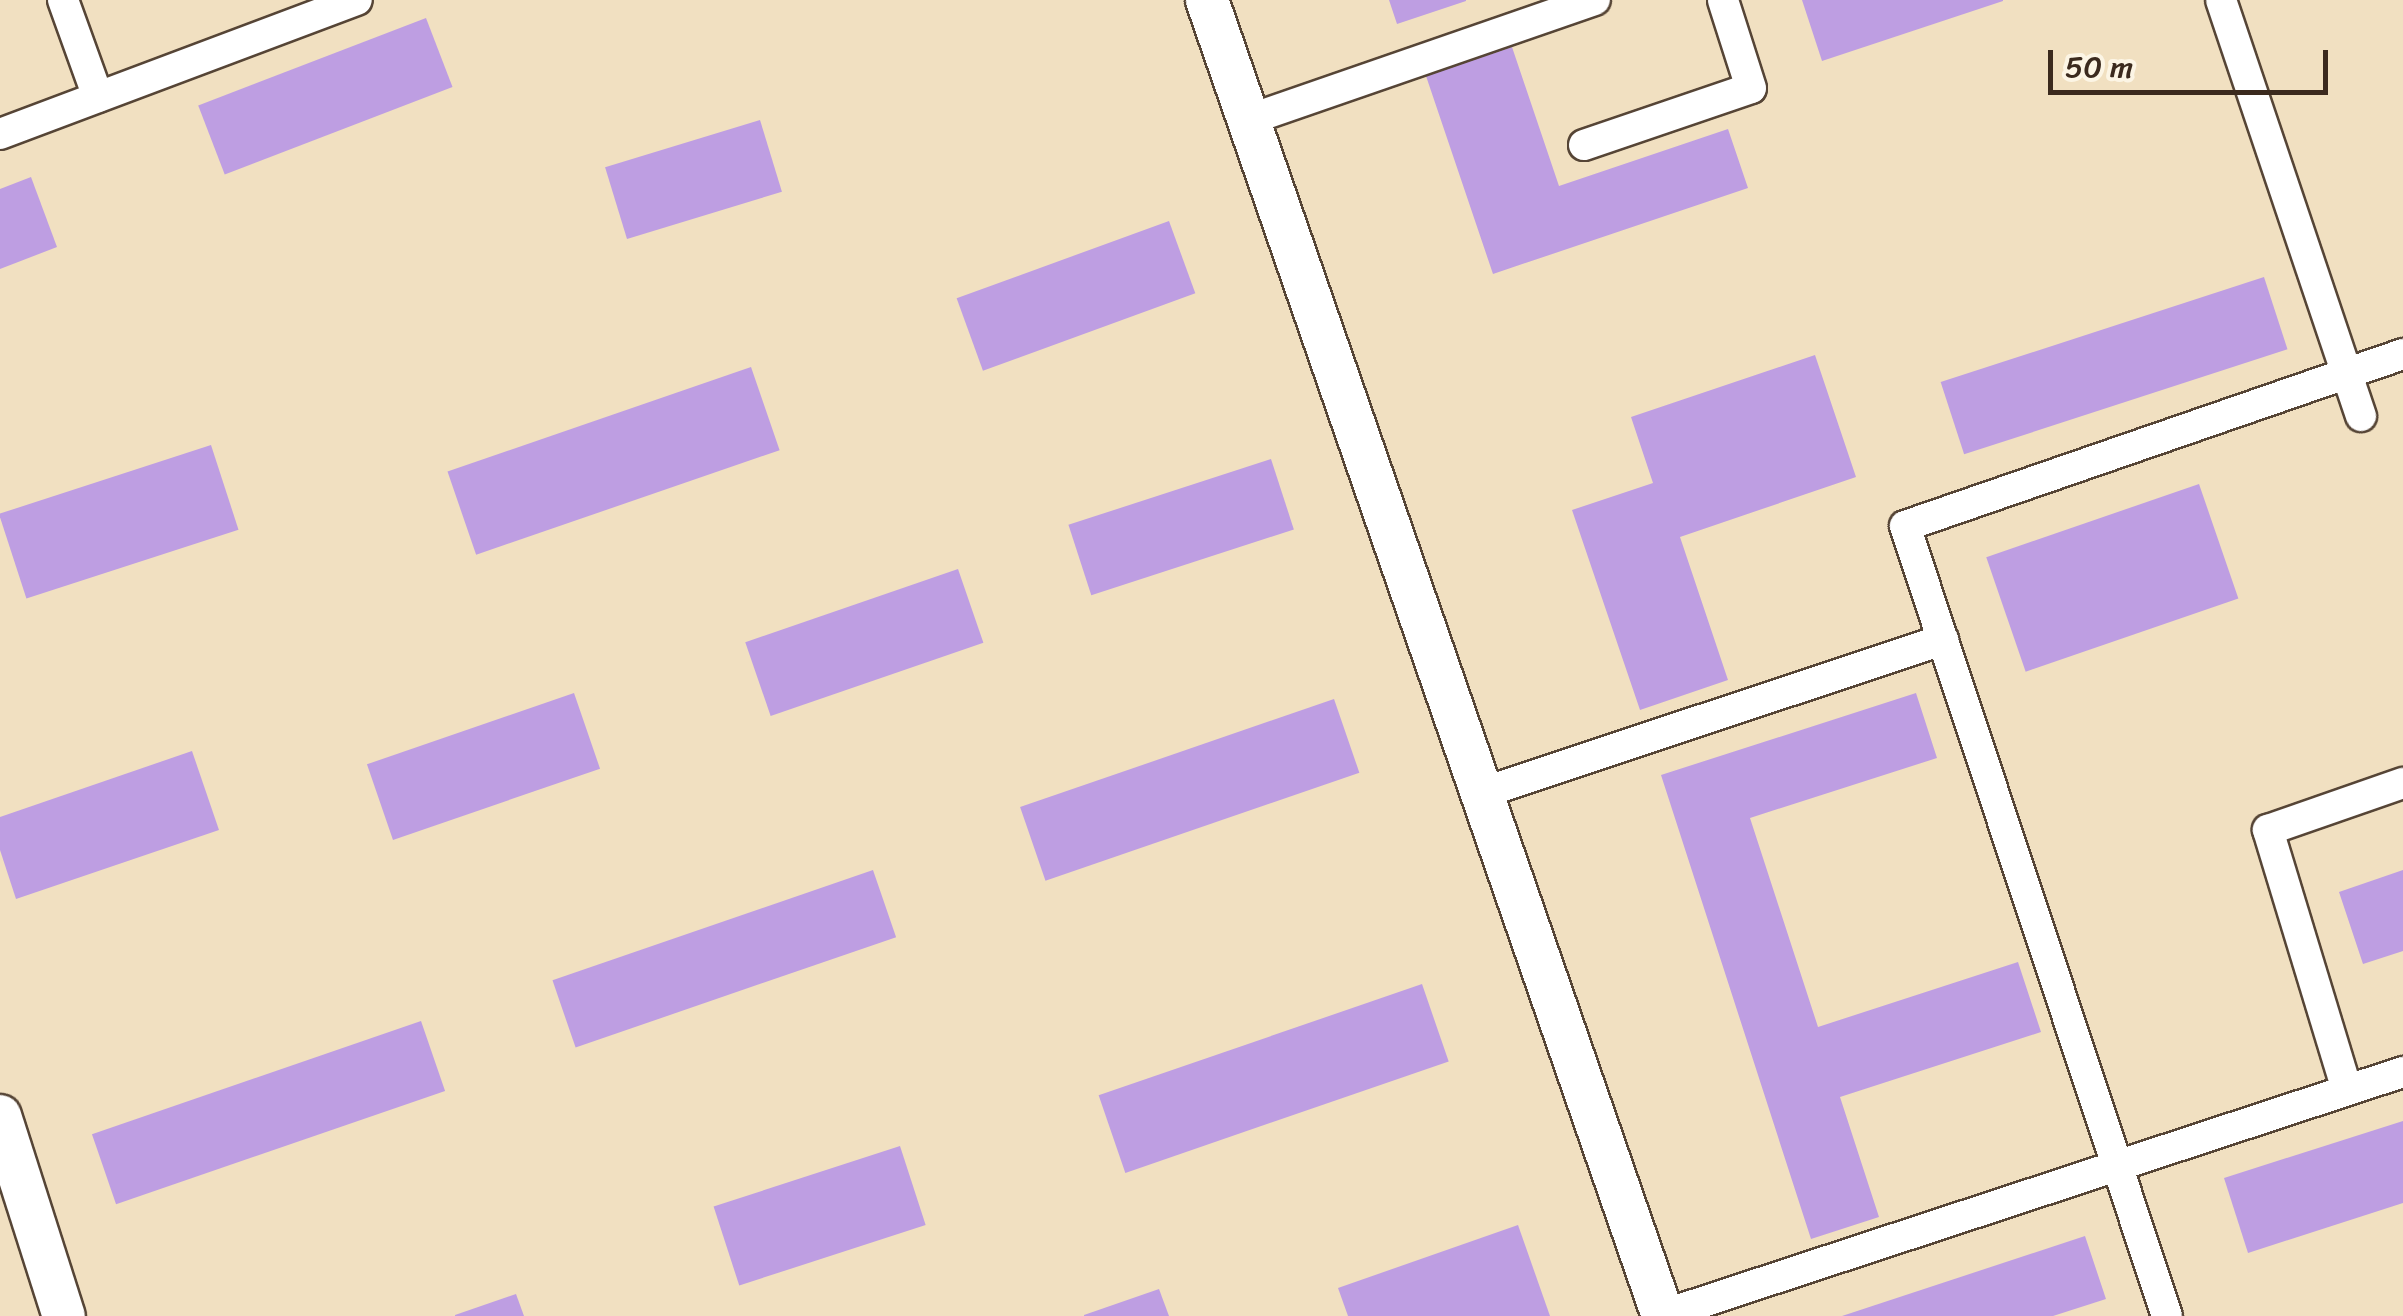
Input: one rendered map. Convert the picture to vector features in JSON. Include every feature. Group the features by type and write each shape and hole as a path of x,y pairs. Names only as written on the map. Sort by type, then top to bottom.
{"street":[{"path":"63,0 98,97"},
{"path":"0,134 357,0"},
{"path":"1207,0 1663,1315 2403,1072"},
{"path":"1248,120 1595,0"},
{"path":"1584,145 1751,88 1722,0"},
{"path":"2221,0 2361,416"},
{"path":"2167,1316 1905,526 2403,354"},
{"path":"1482,793 1943,640"},
{"path":"2347,1090 2268,830 2403,783"},
{"path":"0,1116 64,1316"}],"building":[{"path":"1389,0 1466,0 1466,1 1397,24"},
{"path":"1802,0 2003,0 2003,1 1822,61"},
{"path":"426,18 453,87 225,175 198,105"},
{"path":"1512,47 1559,186 1728,129 1748,188 1493,274 1426,76"},
{"path":"760,120 782,192 627,239 605,167"},
{"path":"31,177 57,247 0,269 0,189"},
{"path":"1169,221 1195,293 983,371 957,298"},
{"path":"2264,277 2287,349 1964,454 1941,382"},
{"path":"1815,355 1856,477 1680,537 1728,680 1640,710 1572,510 1653,483 1631,417"},
{"path":"751,367 780,450 476,555 447,472"},
{"path":"211,445 239,530 26,599 0,514"},
{"path":"1271,459 1294,529 1091,595 1068,525"},
{"path":"2199,484 2238,598 2026,672 1986,557"},
{"path":"958,569 983,643 771,716 745,642"},
{"path":"574,693 600,769 393,840 367,764"},
{"path":"1916,693 1937,758 1750,818 1818,1027 2018,962 2041,1032 1840,1097 1879,1217 1811,1239 1661,775"},
{"path":"1334,699 1359,773 1045,881 1020,807"},
{"path":"192,751 219,830 16,899 0,850 0,817"},
{"path":"873,870 896,937 576,1047 552,980"},
{"path":"2403,870 2403,951 2363,964 2339,892"},
{"path":"1422,984 1449,1062 1125,1173 1099,1095"},
{"path":"421,1021 445,1091 116,1204 92,1134"},
{"path":"2403,1121 2403,1203 2248,1253 2224,1178"},
{"path":"900,1146 926,1225 739,1286 714,1207"},
{"path":"1518,1225 1550,1316 1348,1316 1338,1288"},
{"path":"2085,1236 2106,1299 2053,1316 1842,1316"},
{"path":"1159,1289 1169,1316 1084,1316 1084,1315"},
{"path":"516,1294 524,1316 455,1316 455,1315"}]}
